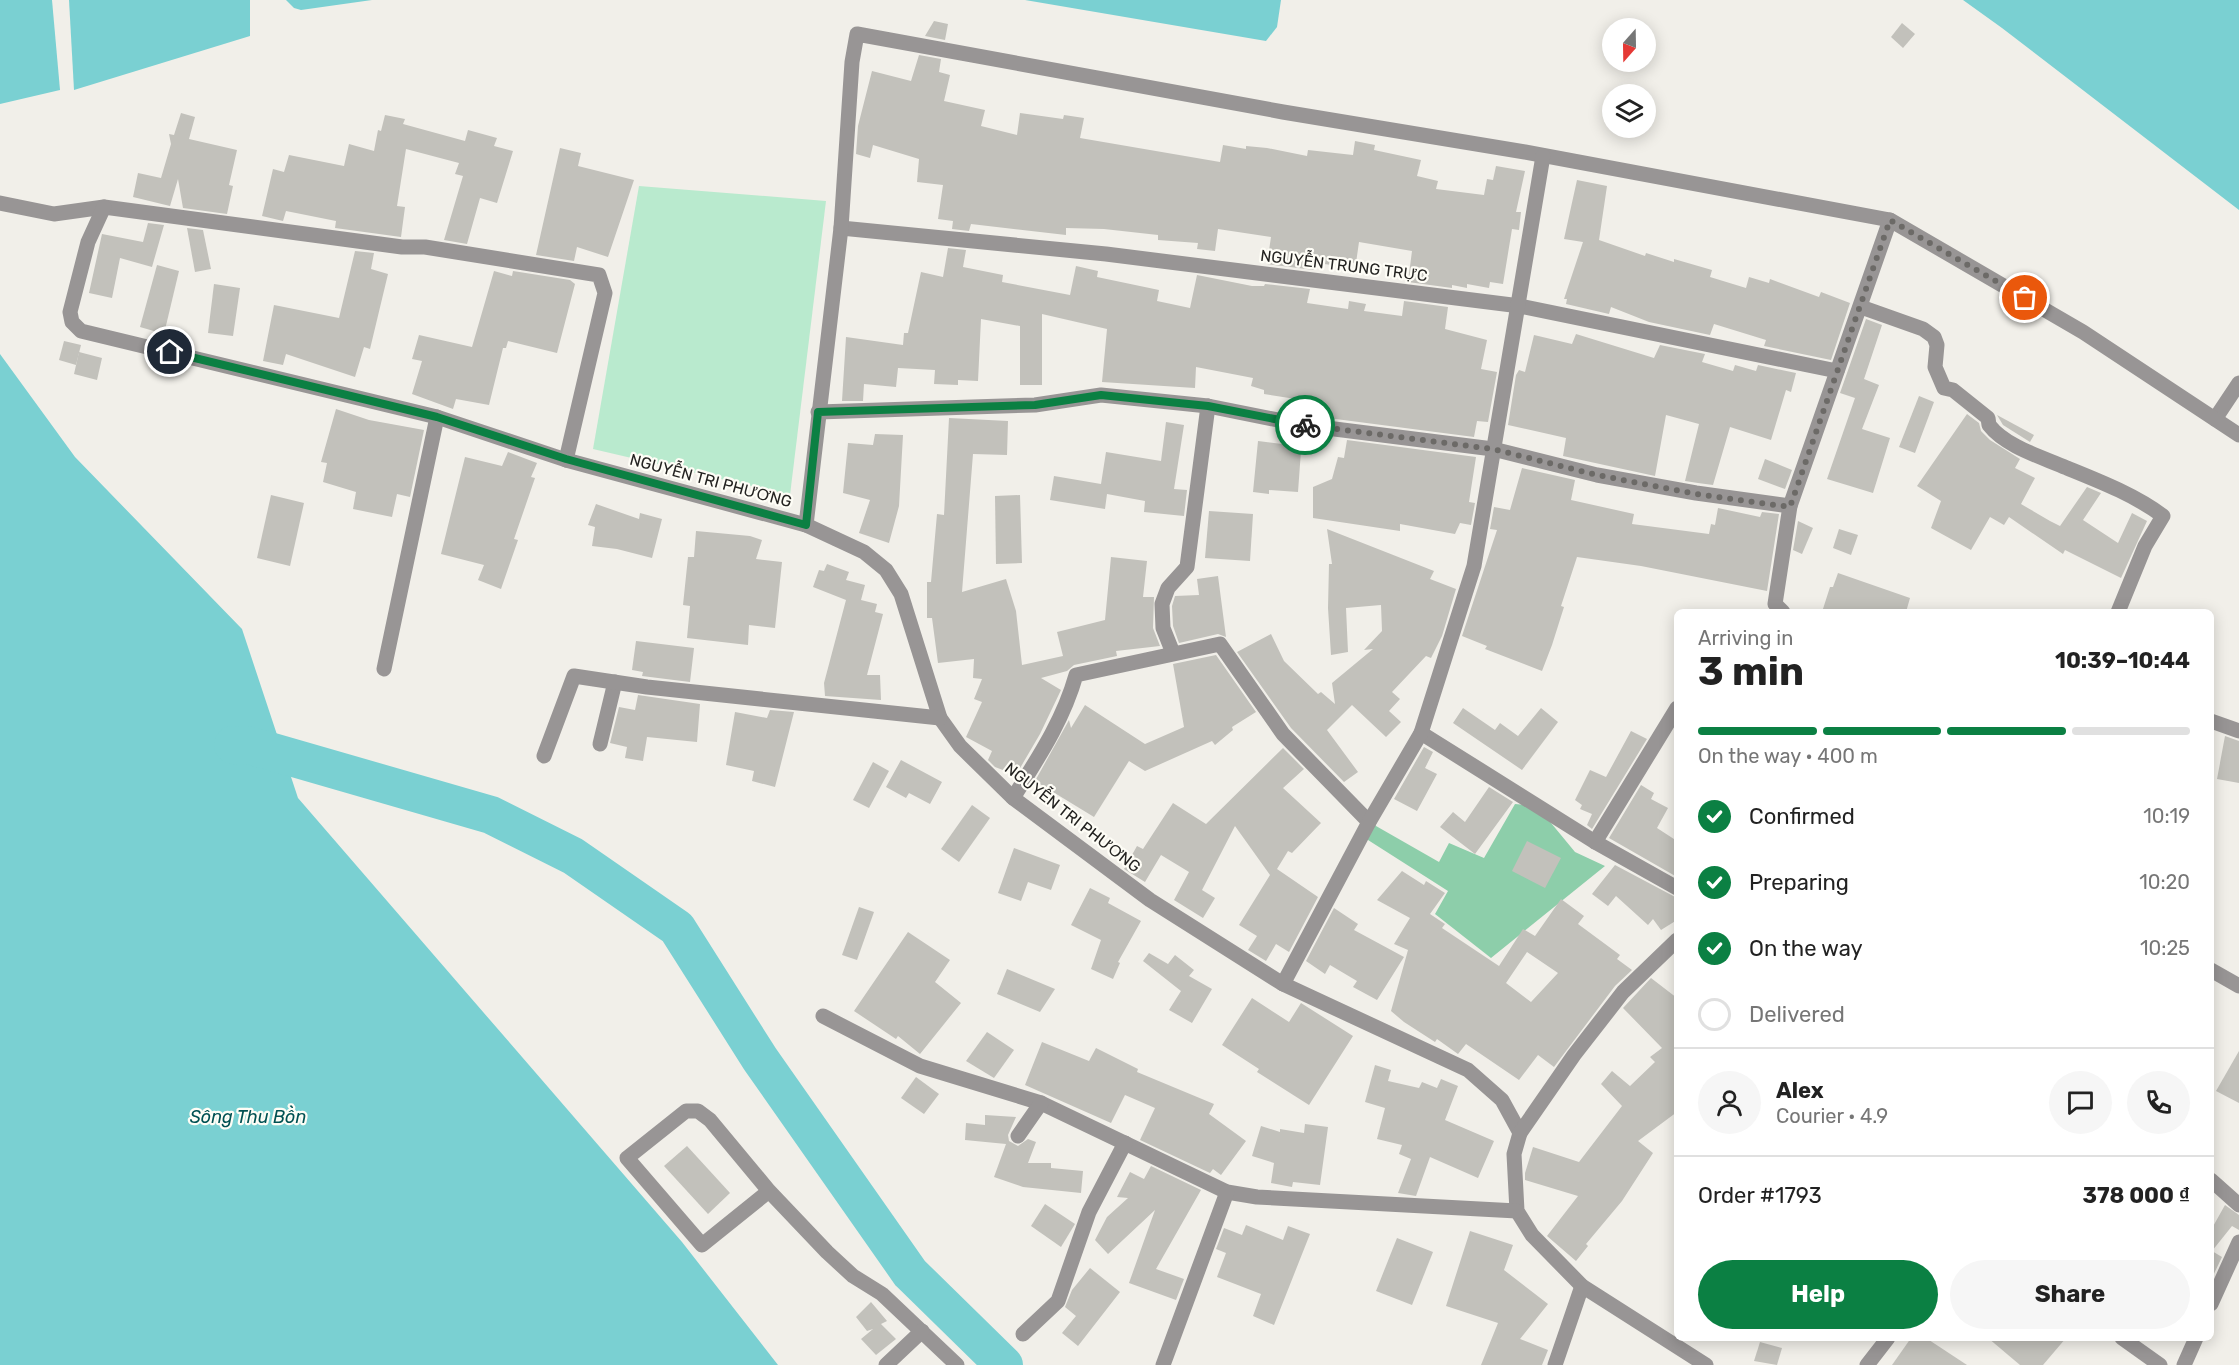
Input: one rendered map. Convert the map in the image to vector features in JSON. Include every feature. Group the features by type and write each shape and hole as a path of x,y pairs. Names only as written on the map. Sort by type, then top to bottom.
{"street":[{"path":"806,525 841,228 852,62 857,34 1890,220 2083,332 2239,435"},
{"path":"1283,984 1369,822 1421,733 1474,566 1520,306 1543,156"},
{"path":"0,203 54,214 104,207 402,247 425,247 599,275 605,293 566,459"},
{"name":"NGUYỄN TRI PHƯƠNG","path":"104,207 88,242 70,312 72,322 81,331 437,417 566,459 806,525 864,552 886,570 902,594 940,718 960,746 1013,798 1150,900 1283,984 1468,1070 1502,1100 1520,1133"},
{"path":"1779,609 1775,604 1790,507 1837,371 1862,307 1890,220"},
{"name":"NGUYỄN TRUNG TRỰC","path":"841,228 1106,254 1520,306 1837,371"},
{"path":"1862,307 1923,329 1934,337 1937,345 1935,367 1944,388 1953,390 1988,418 1989,425 1996,433 2024,450 2102,482 2163,516 2145,546 2119,609"},
{"path":"2215,419 2239,383"},
{"path":"818,412 1035,405 1101,395 1208,406 1303,425 1493,449 1597,475 1696,494 1790,507"},
{"path":"1173,653 1163,628 1162,604 1168,588 1187,567 1208,406"},
{"path":"384,669 437,417"},
{"path":"1013,798 1045,748 1068,705 1076,675 1220,644 1283,734 1369,822"},
{"path":"544,756 574,676 940,718"},
{"path":"600,744 615,682"},
{"path":"1595,842 1674,713"},
{"path":"2214,722 2239,731"},
{"path":"1421,733 1595,842 1674,886"},
{"path":"1674,943 1623,992 1574,1055 1520,1133 1514,1154 1517,1211 1532,1234 1582,1286 1706,1365"},
{"path":"2214,972 2239,986"},
{"path":"823,1016 920,1066 1041,1103 1227,1192 1257,1197 1517,1211"},
{"path":"1018,1136 1041,1103"},
{"path":"769,1191 702,1245 627,1158 686,1111 698,1111 710,1120 769,1191 853,1276 882,1294 957,1365"},
{"path":"1023,1334 1058,1301 1089,1212 1125,1143"},
{"path":"2214,1183 2239,1205"},
{"path":"1162,1365 1227,1192"},
{"path":"2214,1297 2239,1242"},
{"path":"1555,1365 1582,1286"},
{"path":"886,1365 922,1331"},
{"path":"1867,1365 1886,1341"},
{"path":"2126,1341 2160,1365"},
{"path":"2184,1365 2195,1341"}],"green space":[{"path":"639,186 826,201 790,495 593,449"},
{"path":"1515,804 1537,806 1575,852 1605,866 1491,958 1435,914 1448,891 1368,840 1369,822 1439,862 1449,843 1484,858"}],"water":[{"path":"0,0 52,0 60,90 0,104"},
{"path":"69,0 250,0 250,36 74,90"},
{"path":"286,0 372,0 301,10 294,8"},
{"path":"1025,0 1281,0 1277,27 1266,41"},
{"path":"1963,0 2239,0 2239,210 2002,28"},
{"name":"Sông Thu Bồn","path":"0,354 75,457 242,629 298,798 682,1242 778,1365 0,1365"}],"building":[{"path":"934,21 948,24 945,40 925,36"},
{"path":"1902,23 1915,34 1903,48 1891,37"},
{"path":"919,55 941,59 939,72 950,75 944,101 985,110 981,126 1017,135 1020,113 1063,119 1064,115 1084,118 1080,138 1220,162 1223,145 1246,149 1246,146 1267,148 1307,156 1308,150 1353,155 1355,141 1375,145 1374,150 1421,160 1417,176 1438,181 1436,189 1484,195 1487,179 1493,180 1496,166 1525,171 1516,212 1521,212 1519,230 1512,229 1503,284 1490,282 1489,288 1467,284 1467,288 1452,285 1452,288 1408,282 1412,251 1359,242 1356,263 1333,260 1332,265 1316,263 1314,270 1267,264 1271,237 1218,229 1215,251 1197,249 1198,243 1158,240 1158,235 1104,229 1066,228 1066,235 971,224 969,231 952,229 953,221 938,219 943,185 917,182 919,159 873,145 870,158 856,154 858,126 872,71 911,81"},
{"path":"181,113 195,117 189,139 237,150 229,185 233,186 227,214 183,208 178,179 170,206 133,197 138,173 161,178 171,144 169,134 174,135"},
{"path":"385,115 405,119 403,124 465,141 468,130 497,138 494,146 513,151 497,203 480,198 467,244 444,240 463,176 455,174 459,163 406,149 397,206 405,207 401,237 335,228 336,221 286,211 283,221 262,216 273,169 284,172 289,155 344,166 349,144 374,151 378,130 381,131"},
{"path":"560,148 581,153 578,166 634,180 608,257 577,247 574,261 536,255"},
{"path":"1577,180 1607,186 1599,240 1645,256 1646,253 1712,270 1710,277 1746,288 1749,277 1769,283 1770,279 1819,297 1821,292 1850,303 1831,360 1764,346 1766,340 1714,324 1710,335 1649,322 1611,307 1609,314 1566,304 1567,299 1564,299 1583,242 1564,239"},
{"path":"148,223 164,225 152,267 120,258 112,298 89,293 102,234 143,242"},
{"path":"187,228 203,230 211,269 195,272"},
{"path":"948,248 966,250 963,267 1003,275 1002,282 1070,295 1076,266 1098,271 1097,277 1159,290 1157,301 1190,308 1197,275 1252,286 1264,286 1265,284 1310,289 1307,303 1348,309 1349,301 1366,304 1364,311 1402,316 1404,301 1448,307 1445,329 1487,340 1481,369 1497,372 1488,422 1477,421 1474,437 1299,414 1302,400 1264,394 1264,390 1251,386 1253,378 1196,367 1195,388 1102,382 1107,329 1042,314 1042,385 1020,385 1020,326 981,319 978,381 958,380 958,385 934,384 935,370 898,368 896,387 864,384 863,401 842,401 846,337 903,345 904,333 908,333 921,272 943,277"},
{"path":"355,251 374,253 371,269 388,274 370,349 364,347 355,377 286,354 283,365 263,361 274,305 339,318"},
{"path":"157,265 179,271 164,334 140,327"},
{"path":"494,271 512,276 513,271 570,280 575,284 557,353 508,341 506,348 503,348 489,405 456,399 453,409 412,394 422,361 412,359 419,335 472,347"},
{"path":"214,284 240,288 233,336 208,333"},
{"path":"1866,319 1882,325 1864,379 1879,385 1862,429 1890,438 1873,493 1827,479 1855,398 1840,393"},
{"path":"1576,334 1654,358 1660,345 1705,354 1702,362 1733,371 1735,365 1756,371 1758,365 1796,373 1791,392 1786,390 1771,440 1730,427 1713,485 1685,481 1699,424 1666,415 1655,476 1563,456 1566,438 1508,425 1516,375 1519,370 1525,372 1534,335 1572,344"},
{"path":"64,341 81,345 76,365 59,360"},
{"path":"79,352 102,358 97,380 74,374"},
{"path":"1919,396 1934,402 1915,453 1899,447"},
{"path":"336,409 369,420 424,430 410,497 397,494 392,517 353,509 356,492 323,482 327,463 321,462"},
{"path":"1967,414 1979,423 1981,431 1990,440 2020,459 2015,468 2035,478 2021,504 2060,526 2087,487 2101,493 2083,520 2118,543 2132,513 2147,521 2121,578 2065,550 2063,554 2009,517 2004,525 1990,517 1971,550 1931,528 1941,501 1917,486"},
{"path":"1997,415 2034,435 2030,442 2003,425"},
{"path":"949,418 1008,421 1007,455 973,454 962,592 1006,579 1016,611 1022,665 1063,656 1057,632 1105,620 1111,557 1147,561 1143,597 1154,597 1153,628 1160,646 1116,651 1117,656 1074,665 1067,671 1041,678 1061,690 1040,734 1016,775 995,767 988,760 992,751 966,737 982,702 974,699 982,679 973,678 974,659 938,663 932,618 927,618 927,582 931,582 937,514 944,515"},
{"path":"1166,422 1184,425 1174,489 1187,490 1184,516 1144,512 1145,501 1107,494 1105,509 1050,500 1054,476 1101,484 1106,452 1161,461"},
{"path":"875,434 903,435 899,506 889,543 859,533 870,500 843,493 848,443 873,445"},
{"path":"1282,435 1302,437 1298,492 1269,490 1269,494 1253,492 1258,441 1282,444"},
{"path":"1347,440 1476,457 1469,502 1475,503 1471,525 1460,523 1455,534 1400,524 1400,531 1313,518 1313,487 1332,479 1338,457 1344,458"},
{"path":"508,452 537,463 531,477 535,478 514,539 518,540 501,589 478,580 484,565 441,554 465,457 502,466"},
{"path":"1765,459 1792,470 1785,489 1758,479"},
{"path":"1522,468 1575,480 1571,500 1634,514 1632,524 1709,534 1711,524 1715,525 1718,508 1760,517 1762,512 1779,514 1767,591 1641,566 1577,557 1561,606 1564,607 1542,671 1485,649 1487,646 1462,636 1497,530 1490,529 1494,507 1510,510"},
{"path":"271,495 304,503 290,566 257,558"},
{"path":"1020,495 1022,563 996,564 995,496"},
{"path":"596,504 639,519 640,513 662,519 652,558 617,549 592,546 595,527 588,525"},
{"path":"1209,511 1253,514 1250,561 1205,558"},
{"path":"1798,521 1813,528 1802,554 1793,550"},
{"path":"1327,529 1434,571 1430,579 1456,589 1442,636 1431,658 1426,656 1392,692 1400,699 1389,711 1401,722 1386,737 1352,705 1327,730 1358,772 1344,782 1291,728 1237,652 1271,634 1284,661 1318,694 1321,692 1335,704 1332,683 1373,649 1364,650 1382,631 1381,605 1346,608 1348,652 1331,655 1328,608 1329,564 1332,564"},
{"path":"1839,529 1858,535 1851,555 1833,548"},
{"path":"696,531 750,536 762,540 756,559 782,562 775,628 749,625 748,645 687,638 690,606 683,605 688,557 694,557"},
{"path":"827,564 849,572 846,580 865,585 861,600 877,604 875,612 883,614 867,675 880,675 881,700 825,696 824,683 846,600 813,587 819,570 824,571"},
{"path":"1838,573 1910,598 1907,609 1823,609 1830,587 1833,587"},
{"path":"1218,576 1226,637 1218,634 1179,643 1173,626 1172,606 1175,596 1199,595 1197,579"},
{"path":"636,641 694,648 690,682 642,676 643,672 632,670"},
{"path":"1216,655 1256,712 1232,727 1233,730 1215,745 1212,741 1145,771 1129,761 1094,817 1035,781 1069,720 1071,728 1085,705 1145,744 1184,727 1173,664"},
{"path":"638,695 700,704 697,742 647,737 643,761 625,758 627,747 610,743 619,707 635,710"},
{"path":"1463,708 1495,730 1500,723 1518,736 1541,708 1558,722 1522,770 1453,723"},
{"path":"770,710 794,712 775,787 752,781 754,771 726,765 735,712 767,718"},
{"path":"1631,731 1647,739 1592,829 1587,825 1592,814 1580,809 1582,805 1575,800 1590,770 1606,777"},
{"path":"2225,736 2239,741 2239,783 2217,779"},
{"path":"1424,747 1433,752 1425,768 1437,774 1417,811 1394,799"},
{"path":"1283,748 1304,769 1283,788 1321,823 1292,853 1288,851 1277,869 1318,897 1289,952 1276,944 1266,961 1248,950 1257,936 1239,925 1270,875 1235,826 1202,890 1215,898 1203,918 1174,900 1189,872 1161,855 1145,882 1124,869 1137,846 1143,849 1173,803 1206,824"},
{"path":"901,760 942,782 930,804 909,793 906,798 886,787"},
{"path":"873,762 889,771 869,808 853,800"},
{"path":"1641,785 1654,793 1651,799 1668,808 1657,828 1674,839 1674,875 1609,838"},
{"path":"1489,787 1513,802 1475,854 1440,827 1453,812 1465,822"},
{"path":"972,805 990,818 959,862 941,849"},
{"path":"1527,841 1561,858 1545,888 1512,871"},
{"path":"1014,848 1060,865 1051,890 1028,882 1021,901 998,893"},
{"path":"1615,865 1674,896 1674,922 1661,930 1653,919 1648,925 1616,896 1608,906 1592,894"},
{"path":"1402,871 1424,885 1426,881 1445,893 1430,914 1445,924 1442,928 1499,966 1523,929 1535,936 1561,899 1584,916 1578,924 1620,955 1617,959 1632,970 1615,986 1554,1067 1538,1055 1519,1080 1466,1044 1458,1054 1437,1039 1435,1042 1391,1011 1408,950 1394,944 1410,918 1377,900","holes":["1527,952 1558,973 1531,1002 1506,983"]},
{"path":"1090,888 1110,898 1108,903 1141,921 1118,962 1120,963 1113,979 1091,969 1101,940 1071,925"},
{"path":"859,907 874,912 857,960 842,955"},
{"path":"1334,908 1358,924 1354,930 1404,957 1377,1000 1353,987 1357,981 1330,965 1325,974 1306,961"},
{"path":"908,932 950,960 935,982 961,1003 920,1054 898,1036 896,1039 854,1011"},
{"path":"1149,953 1168,964 1175,955 1194,970 1189,976 1212,989 1192,1023 1169,1010 1181,991 1143,961"},
{"path":"1007,969 1055,989 1040,1012 997,994"},
{"path":"1651,978 1674,996 1674,1114 1638,1141 1653,1153 1622,1201 1586,1244 1588,1246 1576,1261 1547,1236 1578,1196 1525,1180 1525,1173 1533,1147 1579,1162 1622,1106 1601,1084 1612,1071 1630,1086 1655,1062 1650,1057 1662,1048 1623,1008"},
{"path":"1252,998 1289,1022 1301,1003 1353,1036 1309,1105 1257,1072 1259,1069 1222,1045"},
{"path":"987,1032 1014,1050 994,1078 966,1061"},
{"path":"1042,1042 1089,1061 1096,1048 1138,1069 1137,1072 1214,1104 1209,1114 1246,1141 1221,1175 1213,1169 1210,1173 1140,1140 1155,1108 1125,1095 1111,1123 1025,1085"},
{"path":"2239,1051 2239,1103 2216,1091"},
{"path":"1375,1065 1391,1070 1388,1081 1419,1088 1422,1082 1437,1088 1441,1079 1458,1086 1445,1120 1494,1141 1478,1178 1430,1157 1416,1196 1398,1193 1411,1159 1399,1154 1402,1145 1377,1139 1385,1108 1365,1102"},
{"path":"916,1077 939,1094 924,1114 901,1098"},
{"path":"985,1115 1016,1117 1008,1135 1009,1141 1018,1146 1028,1139 1036,1142 1028,1163 1051,1163 1051,1168 1083,1171 1081,1193 1023,1187 994,1177 1006,1144 965,1140 966,1123 985,1125"},
{"path":"1305,1124 1328,1127 1320,1185 1293,1182 1292,1187 1271,1183 1274,1163 1252,1156 1261,1126 1280,1132 1280,1129 1304,1133"},
{"path":"687,1146 730,1193 708,1214 664,1166"},
{"path":"1151,1166 1201,1190 1156,1269 1184,1279 1176,1300 1129,1283 1155,1210 1108,1254 1095,1240 1107,1217 1128,1198 1117,1197 1130,1172 1144,1179"},
{"path":"1045,1204 1075,1224 1061,1247 1031,1226"},
{"path":"2225,1205 2239,1215 2239,1230 2232,1226 2214,1248 2214,1225"},
{"path":"1246,1225 1283,1240 1288,1226 1310,1234 1274,1325 1253,1316 1261,1294 1217,1277 1226,1253 1216,1249 1224,1228 1242,1235"},
{"path":"1470,1231 1513,1245 1504,1270 1548,1304 1520,1339 1548,1350 1542,1365 1481,1365 1498,1323 1446,1306"},
{"path":"1397,1238 1433,1252 1412,1305 1376,1291"},
{"path":"2214,1252 2222,1257 2214,1274"},
{"path":"1090,1268 1120,1292 1078,1346 1062,1333 1076,1316 1065,1307 1072,1290"},
{"path":"871,1302 887,1321 881,1324 896,1339 876,1355 861,1339 873,1329 867,1331 856,1317"},
{"path":"1909,1341 1931,1341 1967,1365 1892,1365"},
{"path":"1992,1341 2063,1341 2043,1365 2020,1365"},
{"path":"1760,1342 1782,1348 1777,1365 1754,1361"}],"waterway":[{"path":"233,745 252,746 491,815 573,856 677,928 760,1059 910,1273 1004,1365"}],"way so far":[{"path":"1305,425 1493,449 1597,475 1696,494 1790,507 1839,360 1862,307 1890,220 2025,298"}],"route":[{"path":"170,352 437,417 566,459 806,525 818,412 1035,405 1101,395 1208,406 1305,425"}]}
